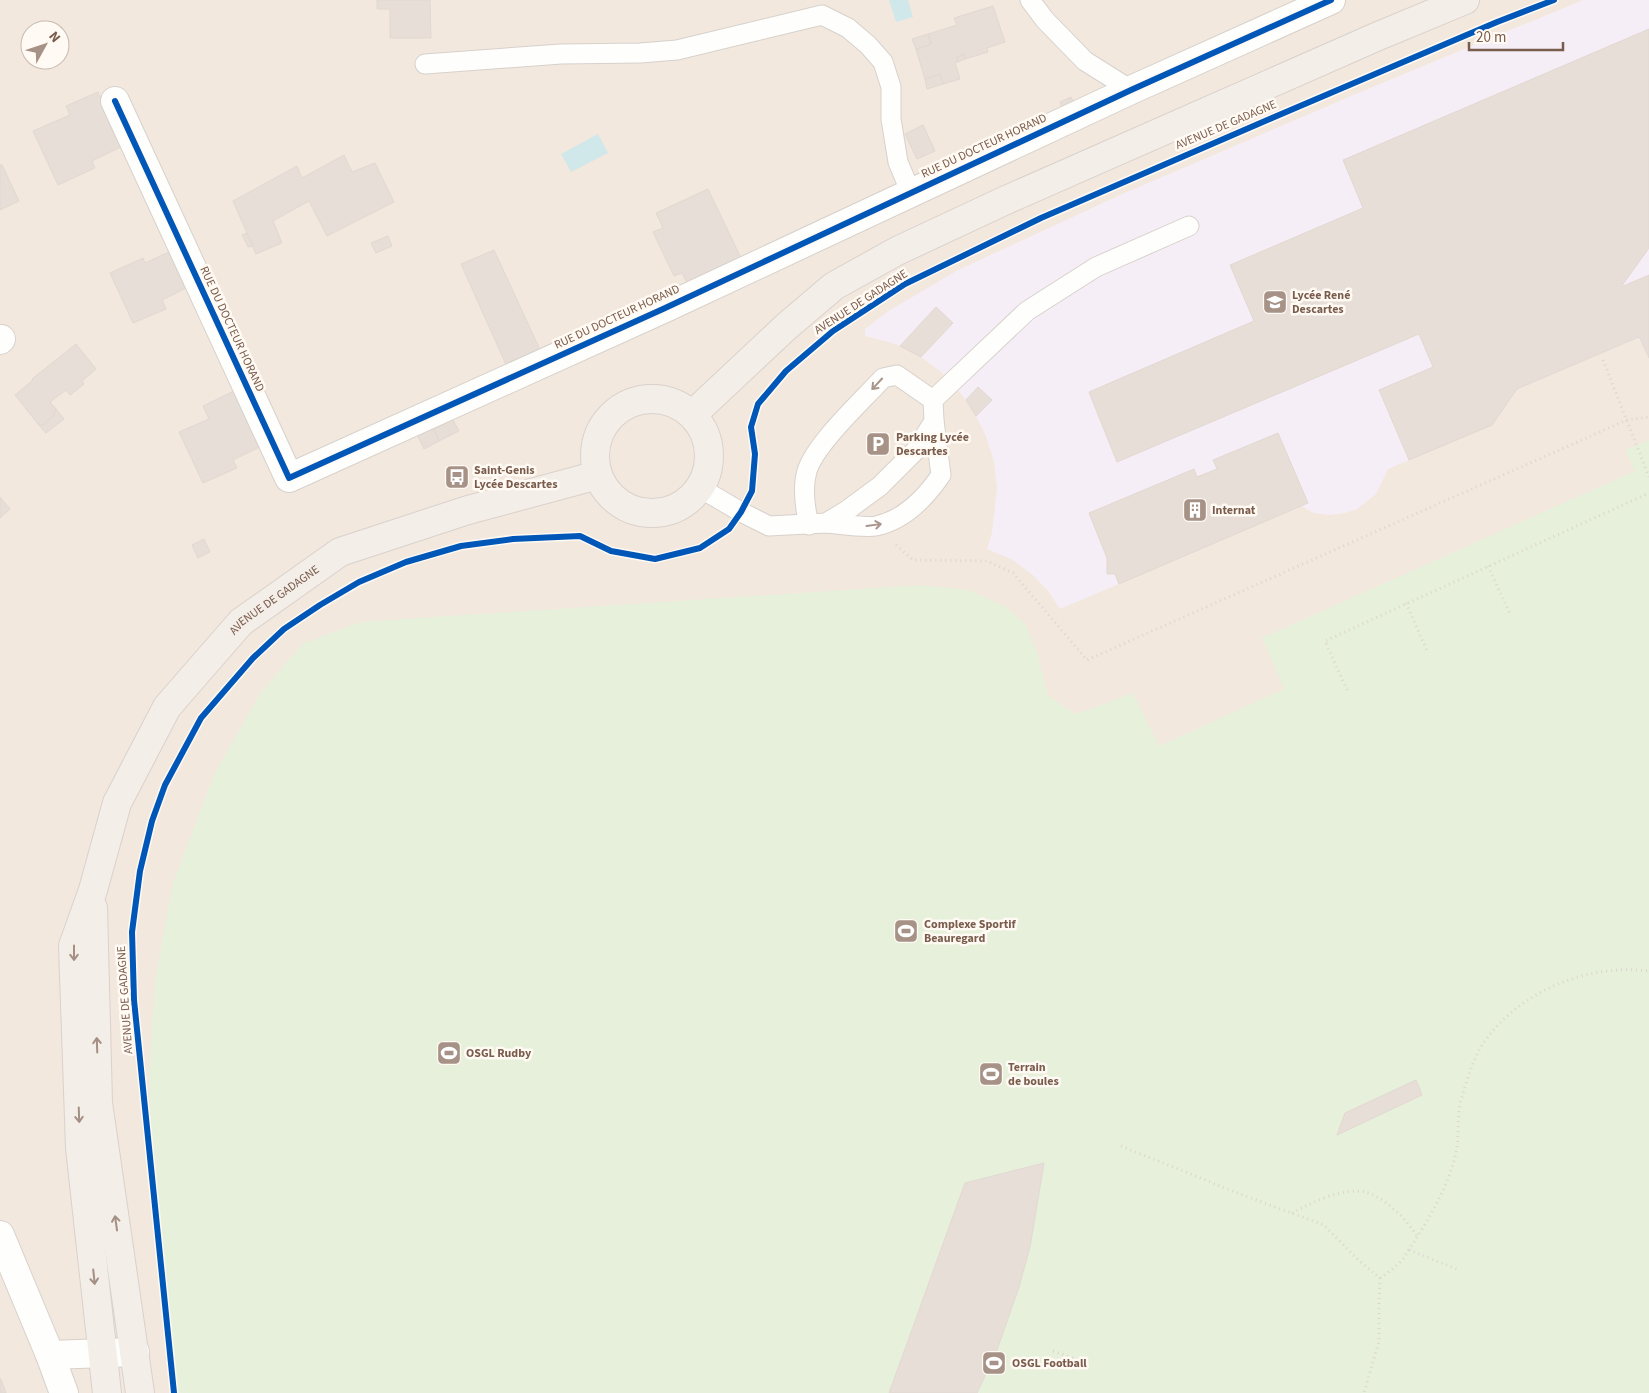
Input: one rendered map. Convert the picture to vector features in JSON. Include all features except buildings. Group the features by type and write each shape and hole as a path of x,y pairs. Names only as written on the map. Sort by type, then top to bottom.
{"main road":[{"name":"AVENUE DE GADAGNE","path":"692,415 787,326 834,286 898,251 1004,200 1465,0"},
{"path":"650,399 666,400 680,406 692,415 705,434 708,444 709,467 700,488 690,500 676,508 661,513 645,513 630,509 616,500 605,489 598,475 595,460 596,444 601,430 610,418 622,408 635,402 650,399"},
{"name":"AVENUE DE GADAGNE","path":"107,1393 80,1148 73,946 93,890 117,803 167,707 241,622 340,552 468,510 598,475"},
{"name":"AVENUE DE GADAGNE","path":"93,890 98,1103 140,1393"}],"street":[{"name":"RUE DU DOCTEUR HORAND","path":"115,101 289,478 663,309 1131,90 1331,0"},
{"path":"0,1235 64,1393"},
{"path":"50,1355 135,1352"}],"lane":[{"path":"1030,0 1045,20 1086,61 1131,90"},
{"path":"426,64 561,54 640,53 677,50 822,15 848,28 868,44 883,62 891,87 891,119 898,162 910,193"},
{"path":"932,400 1027,311 1096,267 1189,226"},
{"path":"700,488 741,512 770,526 818,524 875,526 896,518 912,508 930,492 941,475 932,400 897,375 883,378 819,447 807,471 804,502 818,524"},
{"path":"818,524 846,511 880,486 916,450 934,421"}],"path":[{"path":"1603,360 1649,477"},
{"path":"875,526 913,560 988,561 1013,573 1087,660 1627,420 1649,417"},
{"path":"1347,690 1325,641 1649,493"},
{"path":"1488,566 1511,616"},
{"path":"1406,603 1428,653"},
{"path":"1380,1278 1402,1261 1436,1204 1456,1153 1461,1100 1470,1073 1480,1048 1498,1023 1518,1006 1544,990 1568,980 1596,972 1620,969 1649,971"},
{"path":"1121,1146 1291,1213 1324,1224 1356,1258 1380,1278"},
{"path":"1291,1213 1312,1202 1339,1193 1365,1192 1396,1212 1410,1225 1417,1236"},
{"path":"1409,1250 1460,1270"},
{"path":"1364,1393 1379,1341 1380,1278"},
{"path":"1052,1351 1084,1362"}],"shaded area":[{"path":"0,0 1649,0 1649,1393 0,1393"},
{"name":"Lycée René Descartes","path":"1583,0 1649,0 1649,358 1638,338 1517,389 1492,425 1388,469 1376,494 1357,509 1330,515 1314,513 1301,506 1060,609 1049,592 1034,576 1013,560 987,549 992,533 997,488 994,462 986,436 976,416 963,396 940,371 921,357 900,346 865,336 865,329 887,312 958,270 1118,196 1363,91"}],"green space":[{"name":"Complexe Sportif Beauregard","path":"1649,440 1649,1393 177,1393 151,1128 149,1074 155,980 173,883 214,775 259,695 302,644 361,622 919,585 969,590 1006,607 1026,625 1037,652 1048,696 1076,714 1133,693 1159,746 1284,689 1262,638 1635,471 1625,450"}],"water":[{"path":"889,0 908,0 913,17 896,22"},
{"path":"598,134 608,153 571,172 561,154"}],"cycle path":[{"path":"115,101 289,478 663,309 1131,90 1331,0"},
{"path":"174,1393 134,1000 132,932 140,871 152,821 165,785 201,718 253,658 284,629 359,582 406,562 461,546 513,539 580,536 611,551 655,559 700,548 729,529 752,491 755,454 751,427 758,404 786,371 833,331 905,284 1041,218 1497,22 1554,0"}],"place":[{"name":"Lycée René Descartes","path":"1275,302"},
{"name":"Parking Lycée Descartes","path":"878,444"},
{"name":"Saint-Genis Lycée Descartes","path":"457,477"},
{"name":"Internat","path":"1195,510"},
{"name":"Complexe Sportif Beauregard","path":"906,931"},
{"name":"OSGL Rudby","path":"449,1053"},
{"name":"Terrain de boules","path":"991,1074"},
{"name":"OSGL Football","path":"994,1363"}]}
